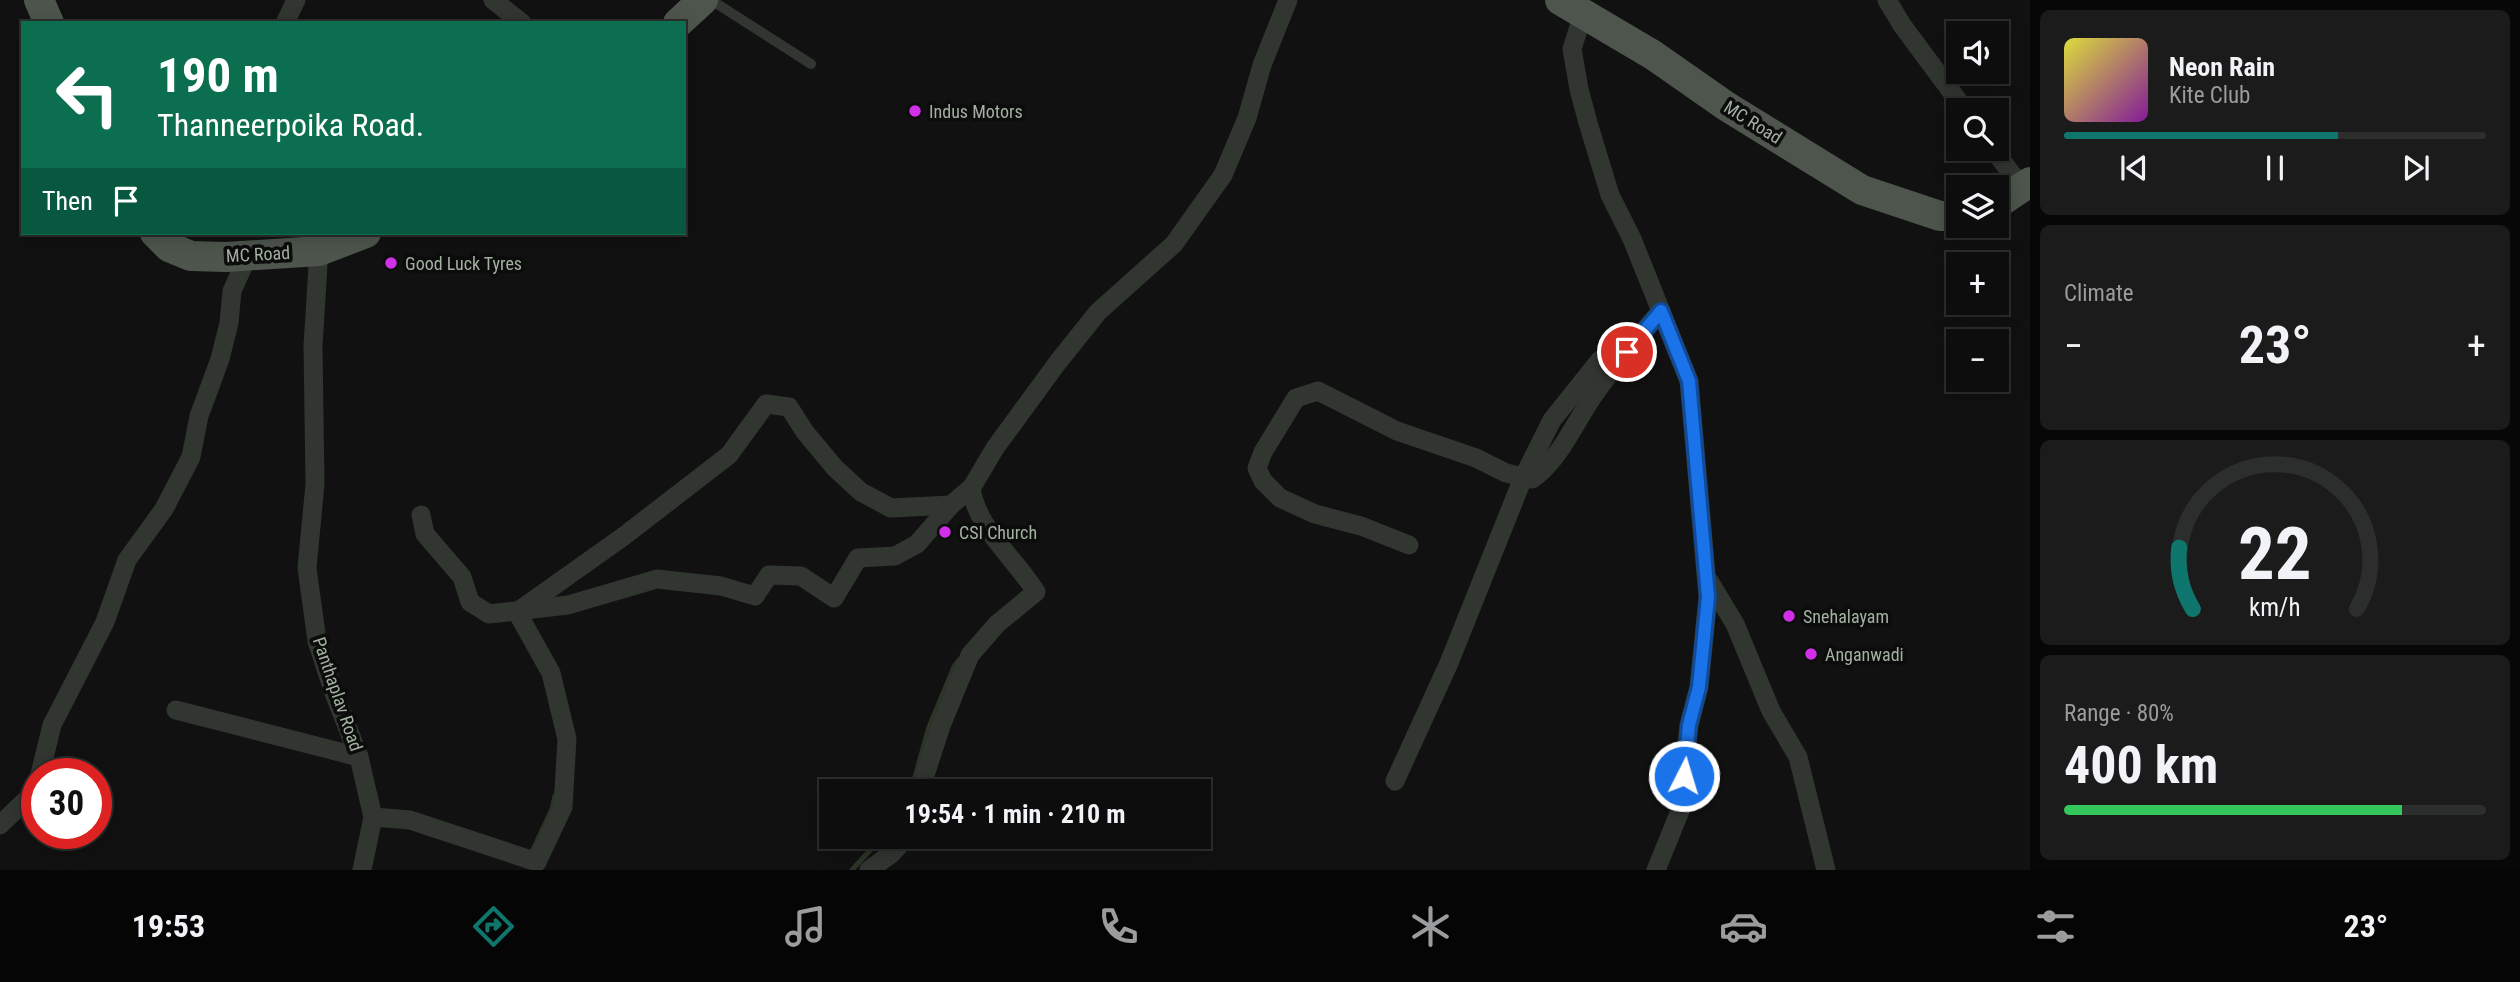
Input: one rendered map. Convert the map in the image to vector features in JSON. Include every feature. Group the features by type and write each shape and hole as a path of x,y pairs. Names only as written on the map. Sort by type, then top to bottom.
{"main road":[{"path":"39,0 48,21"},
{"path":"680,21 703,0"},
{"name":"MC Road","path":"1572,7 1653,55 1726,106 1862,190 1946,216"},
{"path":"2009,196 2026,185"},
{"name":"MC Road","path":"157,235 169,247 191,256 248,256 356,235"}],"street":[{"path":"286,21 296,0"},
{"path":"494,0 520,21"},
{"path":"421,515 425,534 462,577 470,601 489,614 568,605 657,579 721,586 755,596 769,575 801,576 834,598 858,558 895,556 917,544 951,505 971,488 995,448 1098,312 1174,244 1223,175 1247,118 1262,65 1288,0"},
{"path":"1887,0 1902,25 1956,98"},
{"path":"1572,7 1572,48 1579,89 1610,195 1632,239 1689,381 1708,597 1699,687 1689,725 1680,811 1656,870"},
{"path":"2004,161 2026,185"},
{"name":"Panthaplav Road","path":"319,242 313,346 315,484 307,568 317,641 359,757 373,817"},
{"path":"44,758 52,724 105,622 127,559 164,509 191,457 199,416 220,359 229,323 232,291 248,256"},
{"path":"1409,545 1361,526 1315,514 1280,498 1263,481 1256,468 1296,398 1318,391 1397,430 1476,458 1506,473 1532,479 1540,474 1561,447 1594,394 1661,311"},
{"path":"1395,781 1449,663 1523,478 1552,419 1600,360"},
{"path":"517,612 624,536 729,455 766,404 789,407 820,450 861,492 891,508 951,505"},
{"path":"925,779 940,726 970,655 997,624 1036,592 973,505 971,488"},
{"path":"1706,576 1735,624 1771,711 1798,757 1826,870"},
{"path":"362,870 373,817 410,820 532,863 563,807 566,739 551,673 517,612"},
{"path":"176,710 359,757"},
{"path":"0,825 21,805"},
{"path":"869,870 896,849"}],"lane":[{"path":"711,0 811,64"}],"waterway":[{"path":"914,779 929,727 959,660"},
{"path":"531,854 552,809 555,796"},
{"path":"852,870 871,849"}],"place":[{"name":"Indus Motors","path":"915,111"},
{"name":"Good Luck Tyres","path":"391,263"},
{"name":"CSI Church","path":"945,532"},
{"name":"Snehalayam","path":"1789,616"},
{"name":"Anganwadi","path":"1811,654"}],"route":[{"path":"1627,352 1661,311 1689,381 1708,597 1699,687 1689,725 1684,776"}]}
